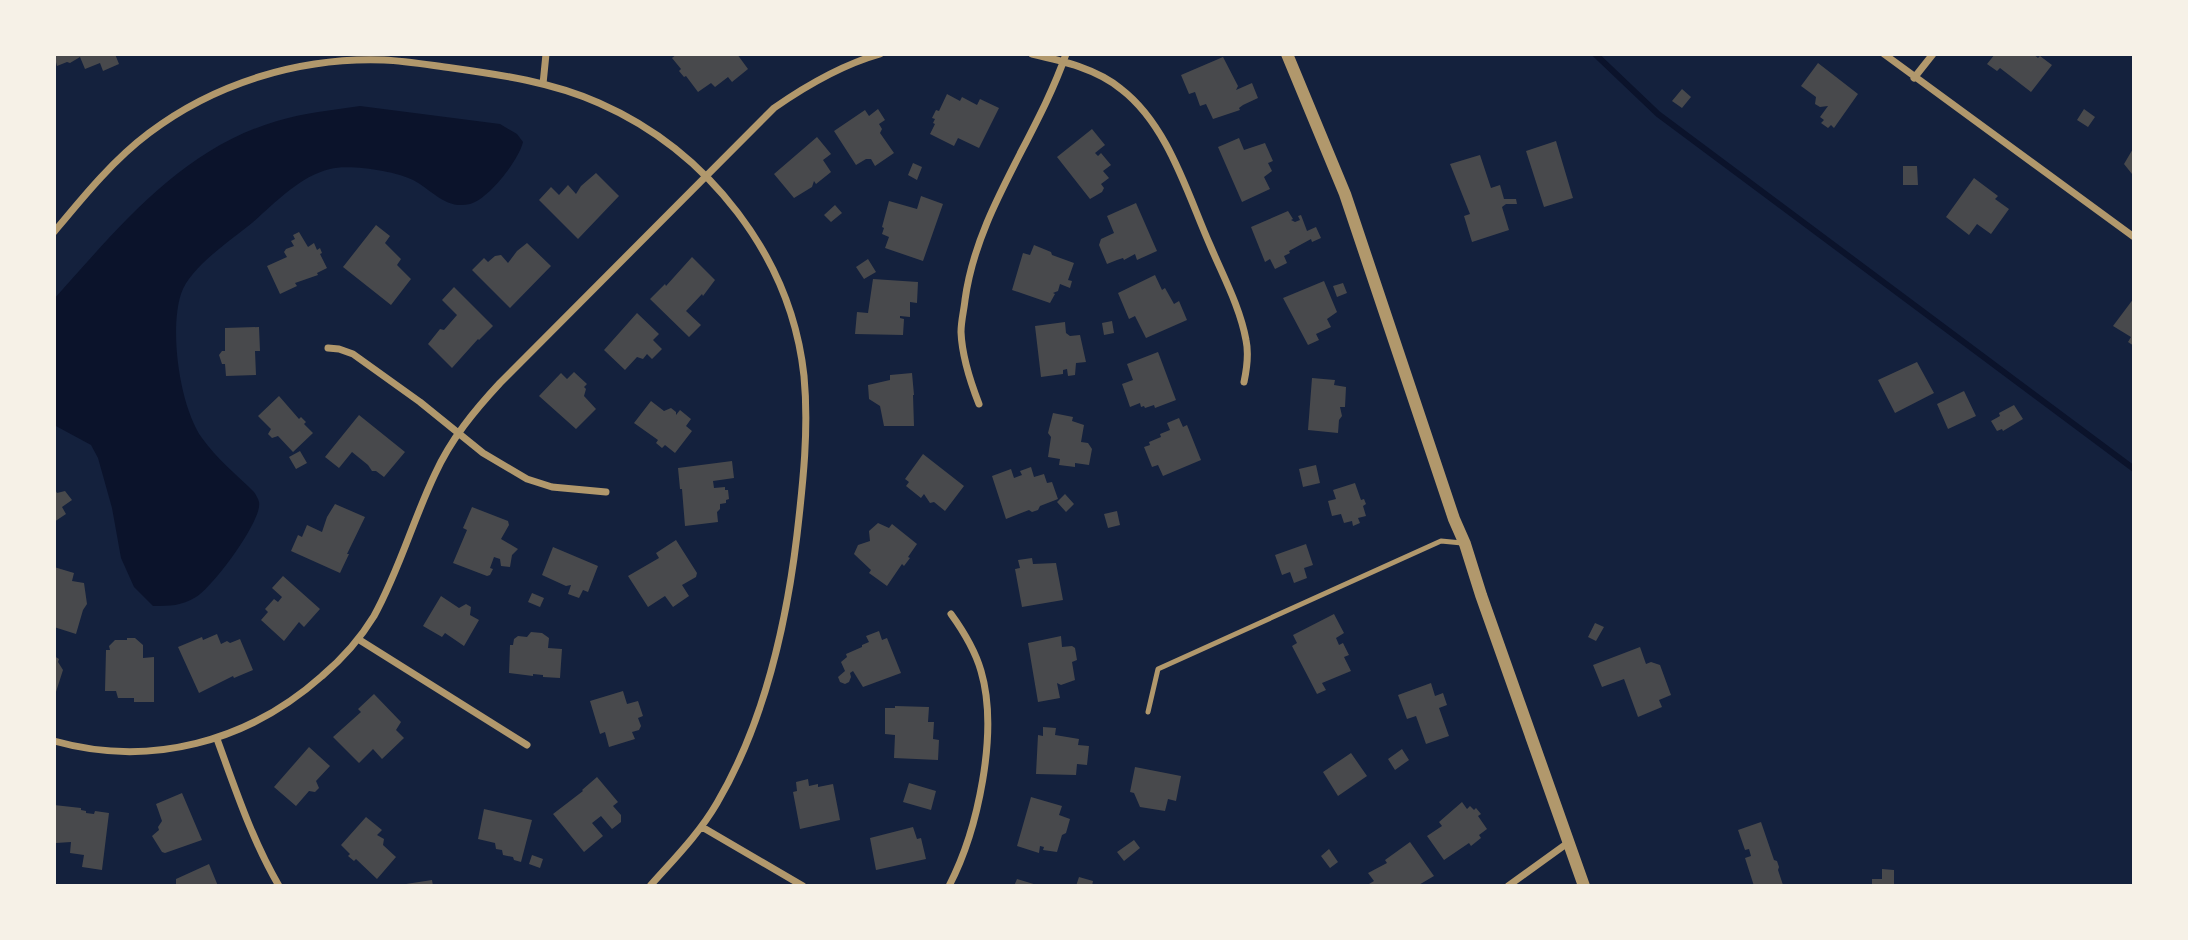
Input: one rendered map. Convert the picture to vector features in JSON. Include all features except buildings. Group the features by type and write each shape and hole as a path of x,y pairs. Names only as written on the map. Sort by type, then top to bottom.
{"street":[{"path":"543,84 546,54"},
{"path":"1032,54 1065,58 1099,75 1121,89 1140,107 1156,128 1238,313 1246,340 1248,361 1244,382"},
{"path":"1287,54 1345,194 1454,519 1584,886"},
{"path":"1884,54 2134,237"},
{"path":"1914,78 1933,54"},
{"path":"54,741 93,750 170,750 217,739 264,718 303,693 341,659 372,618 435,474 458,432 500,383 774,107 809,84 875,55"},
{"path":"979,404 963,356 961,330 968,279 994,205 1047,102 1065,58"},
{"path":"54,232 113,166 148,134 176,114 242,82 311,64 384,60 522,78 543,84 625,115 666,143 724,194 748,225 781,289 790,313 804,377 805,445 791,588 767,684 737,766 702,827 650,886"},
{"path":"328,348 353,354 483,453 527,479 552,487 606,492"},
{"path":"949,886 967,843 987,746 986,695 981,672 973,649 951,614"},
{"path":"358,639 527,745"},
{"path":"217,739 259,846 279,886"},
{"path":"702,827 803,886"},
{"path":"1508,886 1569,842"}],"lane":[{"path":"1148,712 1158,670 1441,541 1465,544"}],"water":[{"path":"360,106 500,124 517,134 523,142 516,159 502,178 485,195 470,204 446,202 413,180 384,171 348,167 319,173 288,192 193,274 181,294 176,328 179,368 188,408 202,438 254,492 259,502 258,511 235,553 203,591 180,604 153,606 134,587 121,558 112,508 98,458 91,445 54,425 54,299 127,219 181,171 211,151 242,134 277,121"}],"waterway":[{"path":"1595,54 1658,114 2134,469"}]}
